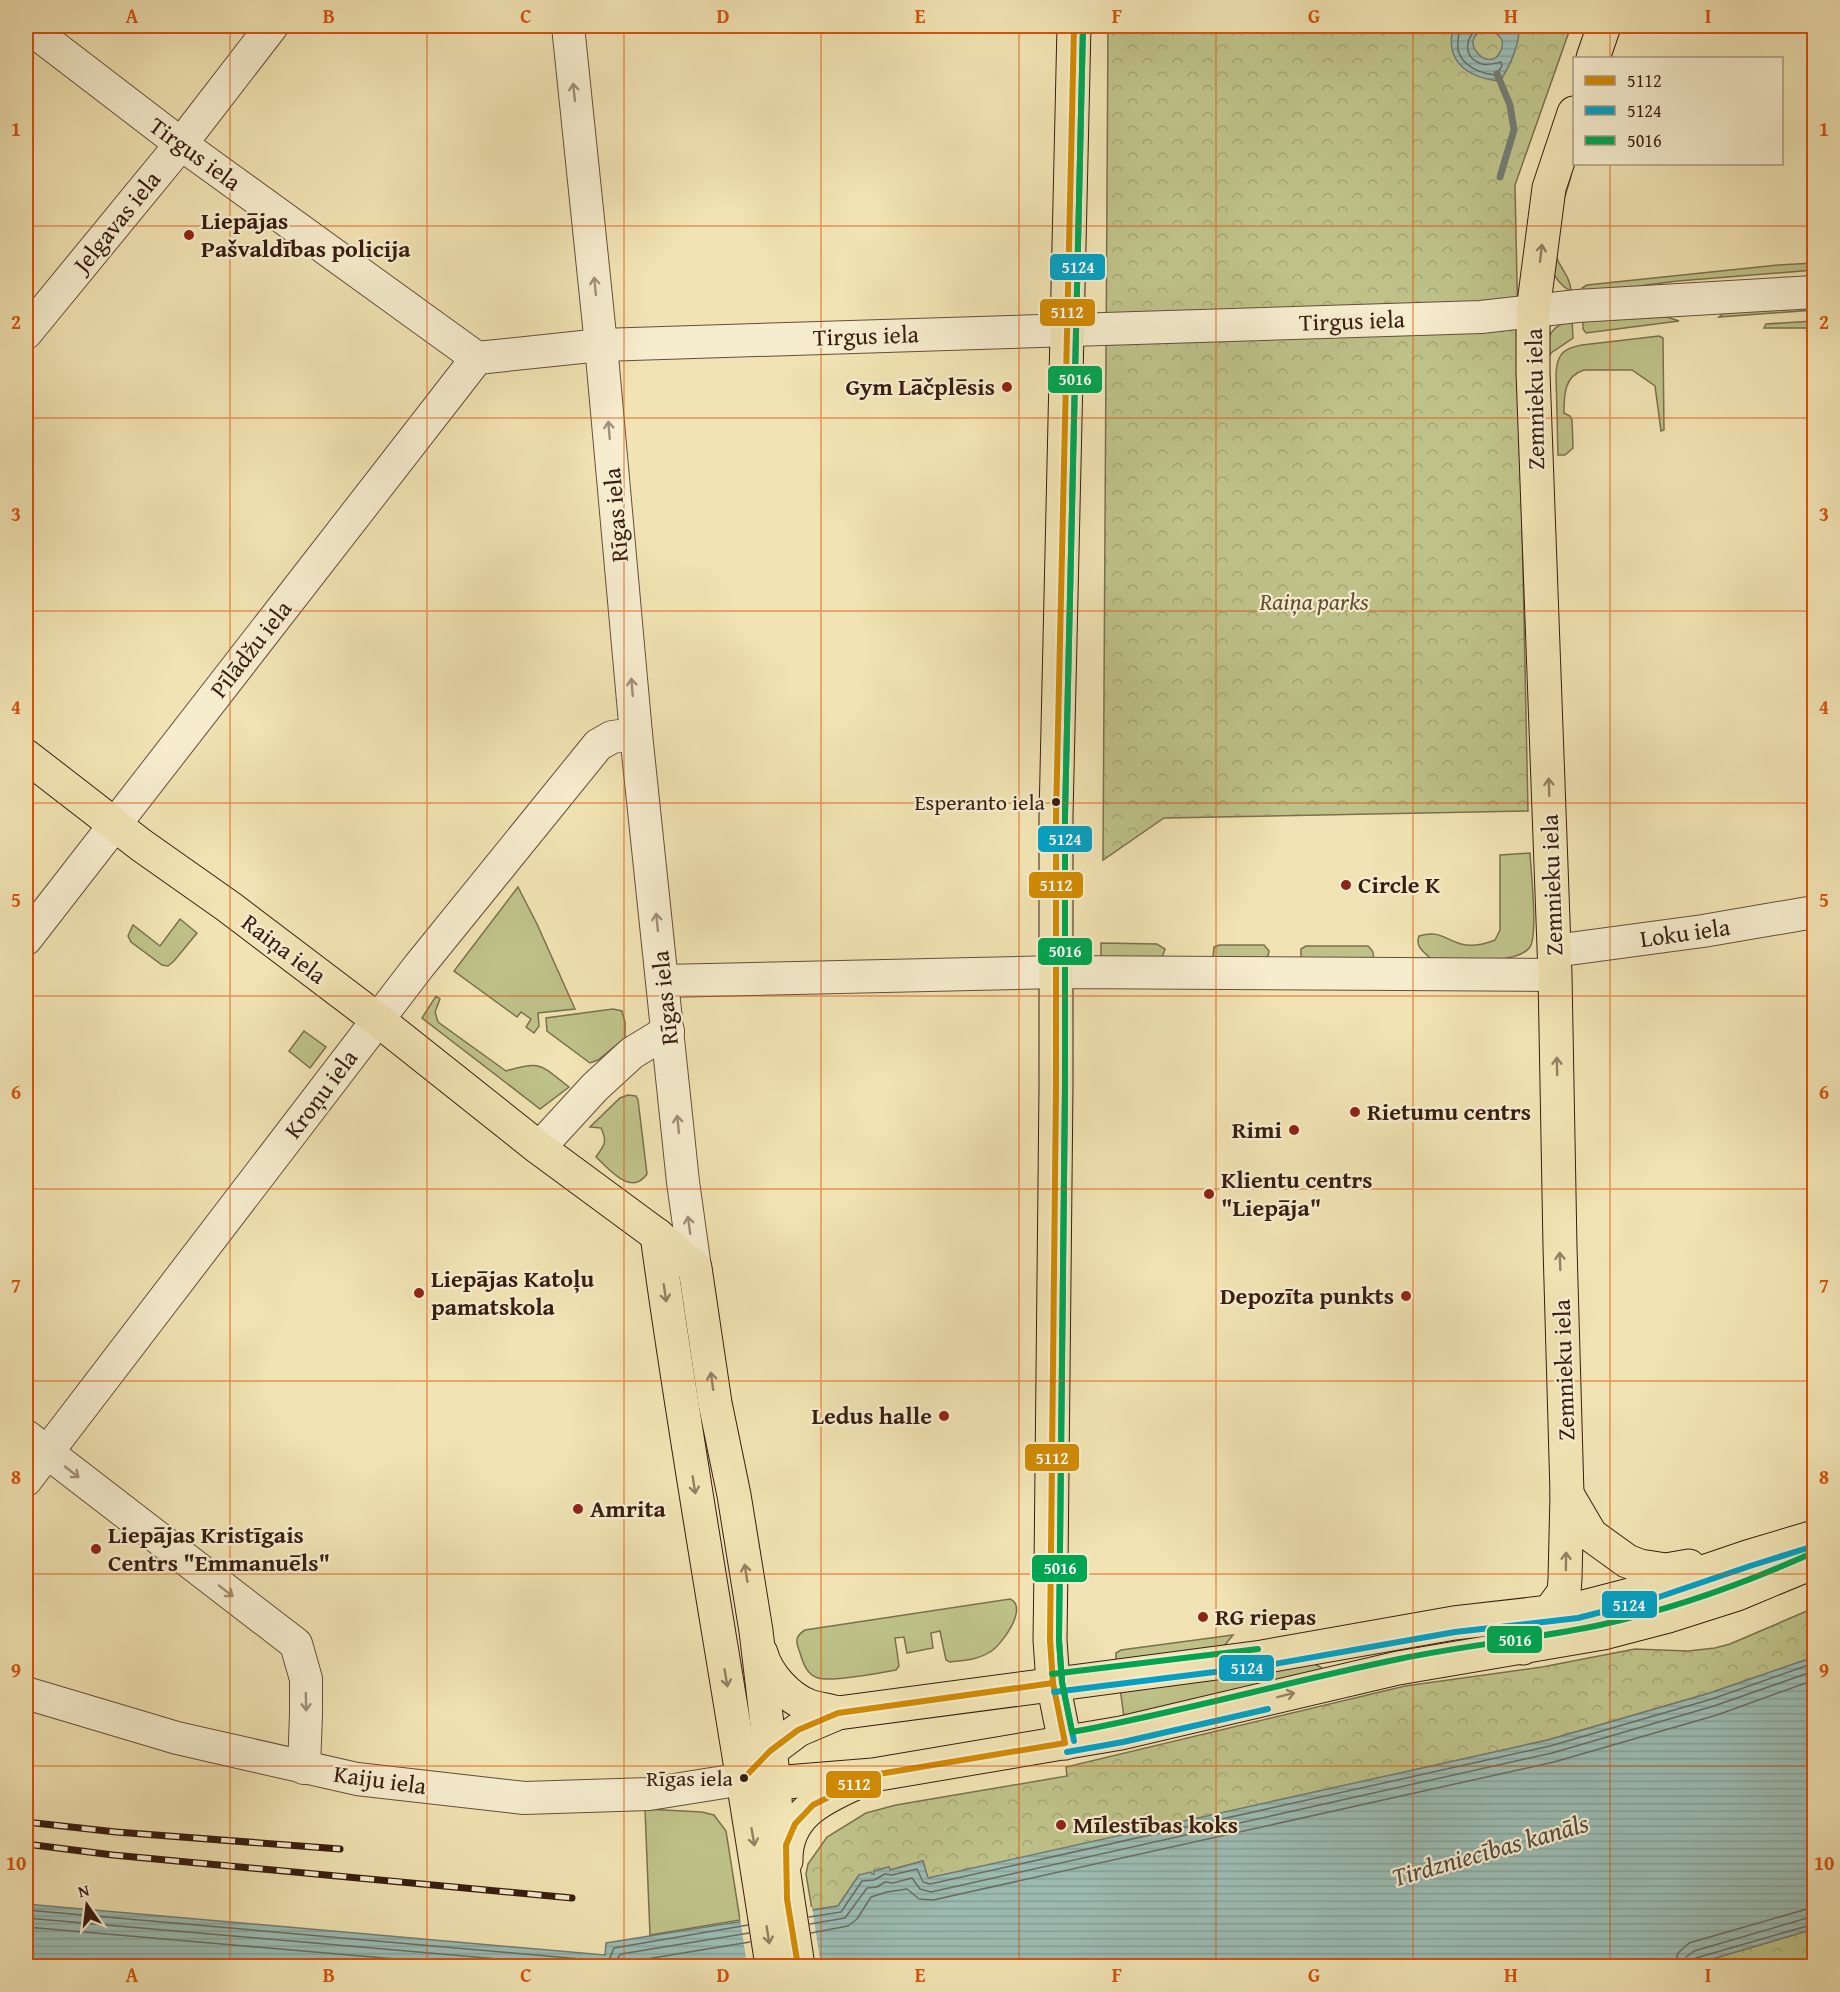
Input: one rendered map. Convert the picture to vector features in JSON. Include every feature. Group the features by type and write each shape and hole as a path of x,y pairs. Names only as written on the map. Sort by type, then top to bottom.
{"main road":[{"path":"1065,1743 1053,1683 1050,1640 1050,1566 1057,972 1056,804 1074,26"},
{"path":"1593,57 1604,26"},
{"name":"Zemnieku iela","path":"1523,1648 1564,1592 1568,1494 1560,1247 1555,963 1533,372 1533,311 1550,188 1573,119"},
{"name":"Raiņa iela","path":"26,756 378,1020 539,1148 657,1235 695,1268"},
{"name":"Rīgas iela","path":"657,1235 679,1393 762,1771"},
{"name":"Rīgas iela","path":"695,1268 715,1403 734,1494 756,1631 762,1771 775,1901 772,1966"},
{"path":"1568,1494 1591,1535 1627,1561 1640,1566 1666,1570 1747,1557"},
{"path":"762,1771 798,1730 838,1713 1262,1657 1454,1623 1576,1609 1653,1589 1815,1537"},
{"path":"762,1771 873,1775 1065,1743 1196,1717 1398,1668 1604,1633 1737,1594 1815,1562"},
{"path":"756,1631 763,1658 775,1678 791,1696 808,1705 838,1713"},
{"path":"775,1901 786,1845 795,1824 813,1805 873,1775"},
{"name":"Rīgas iela","path":"775,1901 798,1966"}],"street":[{"name":"Tirgus iela","path":"27,26 181,144 477,358 601,345 1480,317 1577,306 1815,292"},
{"name":"Jelgavas iela","path":"26,333 181,144 272,26"},
{"name":"Rīgas iela","path":"568,26 601,345 636,734 683,1182 695,1268"},
{"name":"Pīlādžu iela","path":"26,939 477,358"},
{"name":"Kroņu iela","path":"26,1480 36,1444 598,745 612,737 636,734"},
{"name":"Loku iela","path":"1555,963 1703,931 1815,912"},
{"path":"663,981 1555,963"},
{"path":"539,1148 595,1087 632,1053 668,1031"},
{"path":"36,1444 296,1644 306,1679 304,1768"},
{"name":"Kaiju iela","path":"26,1693 177,1738 304,1768 357,1779 524,1798 649,1794 762,1771"}],"green space":[{"name":"Raiņa parks","path":"1108,26 1571,26 1515,185 1528,811 1164,818 1103,860"},
{"path":"1573,154 1571,177 1553,239 1554,252 1568,279 1571,291 1560,283 1555,275 1549,251 1562,191"},
{"path":"1814,263 1814,270 1678,281 1627,290 1582,292 1582,288 1587,285"},
{"path":"1814,303 1814,310 1719,317 1725,312"},
{"path":"1667,317 1679,321 1586,333 1583,329 1583,320"},
{"path":"1572,320 1573,338 1551,353 1549,357 1548,343 1551,333 1559,325"},
{"path":"1814,321 1814,328 1764,328 1766,324"},
{"path":"1659,336 1663,338 1664,430 1661,431 1655,386 1632,370 1584,370 1572,377 1565,393 1564,413 1572,420 1573,448 1565,455 1558,455 1556,373 1558,361 1563,353 1570,348 1582,345"},
{"path":"1530,853 1534,930 1530,947 1523,953 1512,957 1483,960 1430,958 1422,951 1418,940 1419,936 1426,934 1442,936 1465,945 1478,945 1495,940 1500,930 1500,855"},
{"path":"518,887 575,1009 538,1013 539,1026 534,1033 526,1027 531,1019 521,1012 517,1017 454,971"},
{"path":"180,919 197,933 168,966 162,965 131,942 128,936 133,925 160,946"},
{"path":"1101,943 1157,944 1165,949 1160,959 1101,958"},
{"path":"1264,945 1269,951 1268,956 1261,960 1217,959 1213,957 1214,947"},
{"path":"1306,946 1368,946 1374,957 1373,959 1301,959 1301,949"},
{"path":"436,996 440,999 435,1012 438,1022 506,1071 534,1065 546,1069 569,1087 540,1109 422,1018"},
{"path":"613,1009 622,1011 625,1038 598,1060 590,1063 547,1031 546,1018"},
{"path":"304,1031 326,1047 310,1068 289,1051"},
{"path":"628,1095 636,1096 638,1100 647,1174 634,1183 620,1179 596,1157 605,1141 601,1128 590,1127 620,1098"},
{"path":"1010,1599 1015,1603 1017,1610 1012,1626 995,1648 976,1658 950,1662 946,1660 940,1631 931,1633 933,1648 907,1653 904,1637 895,1638 899,1666 896,1670 856,1677 824,1679 808,1671 798,1646 798,1637 805,1630"},
{"path":"1814,1608 1814,1657 1710,1693 1548,1740 928,1879 923,1861 890,1870 889,1867 874,1871 875,1874 859,1875 838,1906 812,1910 806,1874 808,1864 827,1837 866,1813 896,1805 1067,1776 1066,1767 1405,1686 1542,1667 1635,1649 1688,1651 1715,1648 1730,1644"},
{"path":"1233,1635 1224,1646 1116,1661 1116,1653 1121,1650"},
{"path":"1313,1663 1322,1668 1321,1671 1124,1717 1120,1688"},
{"path":"645,1809 702,1812 714,1815 726,1831 740,1920 650,1935"},
{"path":"1814,1929 1814,1966 1688,1966"}],"water":[{"path":"1454,26 1519,26 1514,55 1500,81 1478,76 1461,66 1452,49","holes":["1487,30 1500,37 1502,46 1496,57 1489,60 1477,53 1473,40 1477,34"]},
{"name":"Tirdzniecības kanāls","path":"1814,1657 1814,1929 1688,1966 26,1966 26,1904 605,1955 606,1943 838,1906 859,1875 871,1872 874,1874 874,1871 889,1867 890,1870 923,1861 928,1878 1548,1740 1710,1693"}],"pier":[{"path":"812,1907 821,1966 747,1966 740,1917"}],"waterway":[{"path":"1497,74 1510,105 1514,130 1500,177"}],"railway":[{"path":"26,1822 116,1832 340,1849"},
{"path":"26,1844 113,1855 572,1898"}],"transit line":[{"name":"5112","path":"1065,1743 1053,1683 1050,1640 1056,1087 1056,816 1074,26"},
{"name":"5124","path":"1074,1741 1062,1682 1059,1640 1065,1087 1065,816 1083,26"},
{"name":"5016","path":"1083,26 1065,816 1065,1087 1059,1640 1062,1682 1072,1732 1399,1659 1575,1630 1627,1619 1707,1595 1810,1554"},
{"name":"5124","path":"1054,1692 1263,1666 1455,1632 1578,1618 1656,1598 1814,1546"},
{"name":"5016","path":"1052,1674 1258,1649"},
{"name":"5112","path":"743,1779 770,1751 798,1730 838,1713 1053,1683"},
{"name":"5124","path":"1067,1752 1123,1742 1268,1709"},
{"name":"5112","path":"798,1966 787,1899 786,1845 795,1824 813,1805 873,1775 1065,1743"}],"place":[{"name":"Liepājas Pašvaldības policija","path":"189,235"},
{"name":"Gym Lāčplēsis","path":"1007,387"},
{"name":"Esperanto iela","path":"1056,802"},
{"name":"Circle K","path":"1346,885"},
{"name":"Rietumu centrs","path":"1355,1112"},
{"name":"Rimi","path":"1294,1130"},
{"name":"Klientu centrs \"Liepāja\"","path":"1209,1194"},
{"name":"Liepājas Katoļu pamatskola","path":"419,1293"},
{"name":"Depozīta punkts","path":"1406,1296"},
{"name":"Ledus halle","path":"944,1416"},
{"name":"Amrita","path":"578,1509"},
{"name":"Liepājas Kristīgais Centrs \"Emmanuēls\"","path":"96,1549"},
{"name":"RG riepas","path":"1203,1617"},
{"name":"Rīgas iela","path":"744,1778"},
{"name":"Mīlestības koks","path":"1061,1825"}]}
